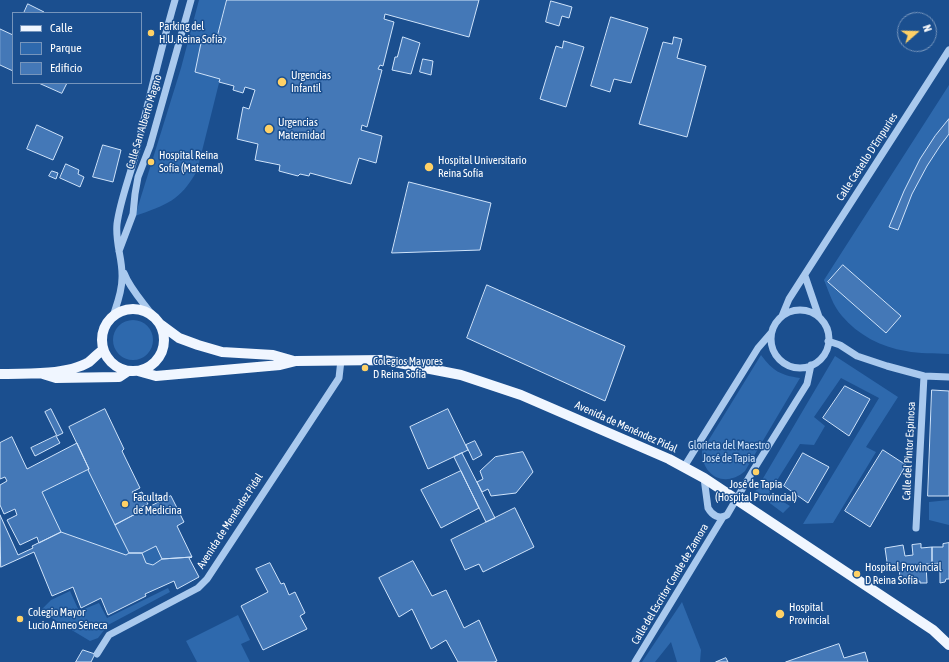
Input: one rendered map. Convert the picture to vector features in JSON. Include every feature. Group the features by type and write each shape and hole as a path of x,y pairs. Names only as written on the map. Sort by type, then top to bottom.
{"main road":[{"path":"41,374 56,378 120,377 133,371 148,368 156,362 162,354 164,333 160,324 152,316 143,311 133,309 122,311 113,316 103,331 102,340 103,350 112,364 120,369 133,371"},
{"name":"Avenida de Menéndez Pidal","path":"160,324 179,338 222,352 273,355 296,361"},
{"path":"0,374 41,374 72,368 88,362 103,350"},
{"name":"Avenida de Menéndez Pidal","path":"133,371 156,376 280,365 296,361 384,360 461,375 528,398 684,467 704,478 933,630 949,645"}],"street":[{"name":"Calle San Alberto Magno","path":"152,316 126,279 117,246 117,235 120,208 134,158 158,59 175,0"},
{"name":"Calle San Alberto Magno","path":"119,251 133,214 138,178 150,146 191,0"},
{"name":"Calle Castello D'Empuries","path":"805,276 949,50"},
{"name":"Calle San Alberto Magno","path":"113,316 121,292 122,264"},
{"path":"684,467 758,348 771,333 775,323 782,316 790,299 805,276"},
{"path":"771,333 772,348 775,354 784,363 797,368 811,366 823,356 828,341 826,328 819,317 805,276"},
{"path":"782,316 795,310 802,310 809,311 819,317"},
{"path":"828,341 857,356 887,366 924,376 949,377"},
{"name":"Avenida de Menéndez Pidal","path":"97,654 109,635 198,588 207,579 339,378 341,360"},
{"path":"736,500 807,384 811,366"},
{"path":"0,380 11,374"},
{"name":"Calle del Pintor Espinosa","path":"916,528 924,376"},
{"name":"Calle del Escritor Conde de Zamora","path":"704,478 708,508 714,515 723,517"},
{"name":"Calle del Escritor Conde de Zamora","path":"635,662 723,517 727,515 736,500"}],"green space":[{"path":"199,0 227,0 218,35 226,38 224,43 202,39 195,72 220,79 197,171 191,181 178,196 164,205 135,216 181,68"},
{"path":"949,85 949,354 911,352 888,347 855,329 836,308 824,280"},
{"path":"133,320 141,322 147,326 151,332 153,340 151,348 147,354 141,358 133,360 125,358 119,354 115,348 113,340 115,332 119,326 125,322"},
{"name":"Glorieta del Maestro José de Tapia","path":"761,355 773,369 782,374 800,378 745,471 730,479 716,477 706,467 703,460 702,451"},
{"path":"835,356 898,397 866,447 876,452 833,523 803,524 879,398 841,378 814,417 825,426 814,445 800,444 769,493 790,506 783,513 755,492"},
{"path":"88,470 129,553 126,555 61,532 42,492"},
{"path":"949,500 949,525 929,520 929,502"},
{"path":"156,546 162,559 153,565 146,563 142,553"},
{"path":"168,588 170,592 108,625 98,638 90,641 40,611 51,600 70,591 79,611 99,603 107,618"},
{"path":"682,602 701,650 700,662 677,662 671,642 655,662 642,662"},
{"path":"238,615 250,640 241,644 250,662 197,662 186,641"}],"building":[{"path":"227,0 479,0 469,37 385,14 384,19 394,22 383,66 380,65 378,69 382,70 367,127 362,125 361,130 382,136 376,163 359,158 351,184 310,173 309,176 300,174 298,176 279,171 280,165 255,160 258,144 237,139 243,107 249,109 255,90 245,87 243,93 233,90 234,86 219,82 220,79 195,72 202,38 224,43 226,38 218,35"},
{"path":"551,1 572,7 569,18 562,16 559,26 546,22"},
{"path":"28,4 44,12 24,12"},
{"path":"611,17 648,28 631,83 614,79 610,92 591,86"},
{"path":"0,29 12,35 12,71 0,65"},
{"path":"403,37 420,43 411,74 392,70 395,57 397,57"},
{"path":"674,37 682,39 677,58 706,66 687,137 639,124 663,42 672,44"},
{"path":"564,41 584,47 566,107 540,99 556,46 562,48"},
{"path":"423,59 433,61 431,75 420,72"},
{"path":"41,84 66,84 62,93"},
{"path":"949,119 949,134 927,166 912,194 898,230 889,227 904,191 920,159 935,136"},
{"path":"37,125 63,137 53,160 27,149"},
{"path":"103,145 121,150 113,182 93,177"},
{"path":"66,164 79,170 78,174 84,177 80,187 60,178"},
{"path":"52,171 58,173 56,179 49,176"},
{"path":"409,182 491,203 480,250 392,253"},
{"path":"843,265 901,316 886,333 828,282"},
{"path":"487,285 625,346 605,401 467,338"},
{"path":"845,386 870,399 849,436 823,418"},
{"path":"932,390 949,391 949,496 928,496"},
{"path":"51,409 63,433 57,436 45,412"},
{"path":"105,409 124,449 122,451 140,488 132,492 134,495 142,492 148,504 139,508 141,511 115,525 69,427"},
{"path":"448,409 468,450 428,469 410,427"},
{"path":"56,436 60,443 35,456 31,448"},
{"path":"12,437 27,469 77,443 89,469 42,492 61,532 39,543 37,537 20,545 7,520 17,515 15,509 4,514 0,505 0,485 7,481 5,477 0,479 0,443"},
{"path":"475,441 482,455 473,460 466,445"},
{"path":"883,450 906,465 870,527 845,511"},
{"path":"523,452 533,472 516,493 491,496 488,489 482,492 477,482 483,479 480,471 495,457"},
{"path":"462,453 495,518 486,522 454,457"},
{"path":"803,453 829,467 808,503 784,486"},
{"path":"461,471 479,508 441,528 421,490"},
{"path":"171,496 184,522 177,526 192,557 162,559 156,546 142,553 129,553 115,525"},
{"path":"515,508 534,547 483,572 479,564 465,570 451,540"},
{"path":"0,515 18,555 33,548 32,546 61,532 126,555 129,553 142,553 146,563 153,565 162,559 192,557 189,558 199,577 177,589 174,581 145,594 146,596 108,615 101,598 81,608 73,587 52,596 34,552 1,567"},
{"path":"949,543 949,579 946,579 945,582 940,583 940,563 932,564 932,547 943,547 943,544"},
{"path":"921,544 921,548 932,547 932,564 926,564 927,583 920,583 920,581 911,582 911,579 900,579 899,566 888,569 885,548 903,545 905,556 913,555 912,545"},
{"path":"413,561 432,596 446,590 464,628 479,620 497,661 458,662 446,640 431,649 412,609 399,617 379,578"},
{"path":"270,563 281,584 284,583 289,595 295,592 305,613 300,616 307,629 263,650 241,606 268,592 256,569"},
{"path":"839,644 844,658 865,652 868,662 786,662"},
{"path":"83,650 95,654 91,662 76,662"},
{"path":"726,658 728,662 716,662"}],"place":[{"name":"Parking del H.U. Reina Sofía","path":"151,33"},
{"name":"Urgencias Infantil","path":"282,82"},
{"name":"Urgencias Maternidad","path":"269,129"},
{"name":"Hospital Reina Sofía (Maternal)","path":"151,162"},
{"name":"Hospital Universitario Reina Sofía","path":"429,167"},
{"name":"Colegios Mayores D Reina Sofía","path":"365,368"},
{"name":"José de Tapia (Hospital Provincial)","path":"756,472"},
{"name":"Facultad de Medicina","path":"125,504"},
{"name":"Hospital Provincial D Reina Sofía","path":"857,574"},
{"name":"Hospital Provincial","path":"780,614"},
{"name":"Colegio Mayor Lucio Anneo Séneca","path":"20,619"}]}
